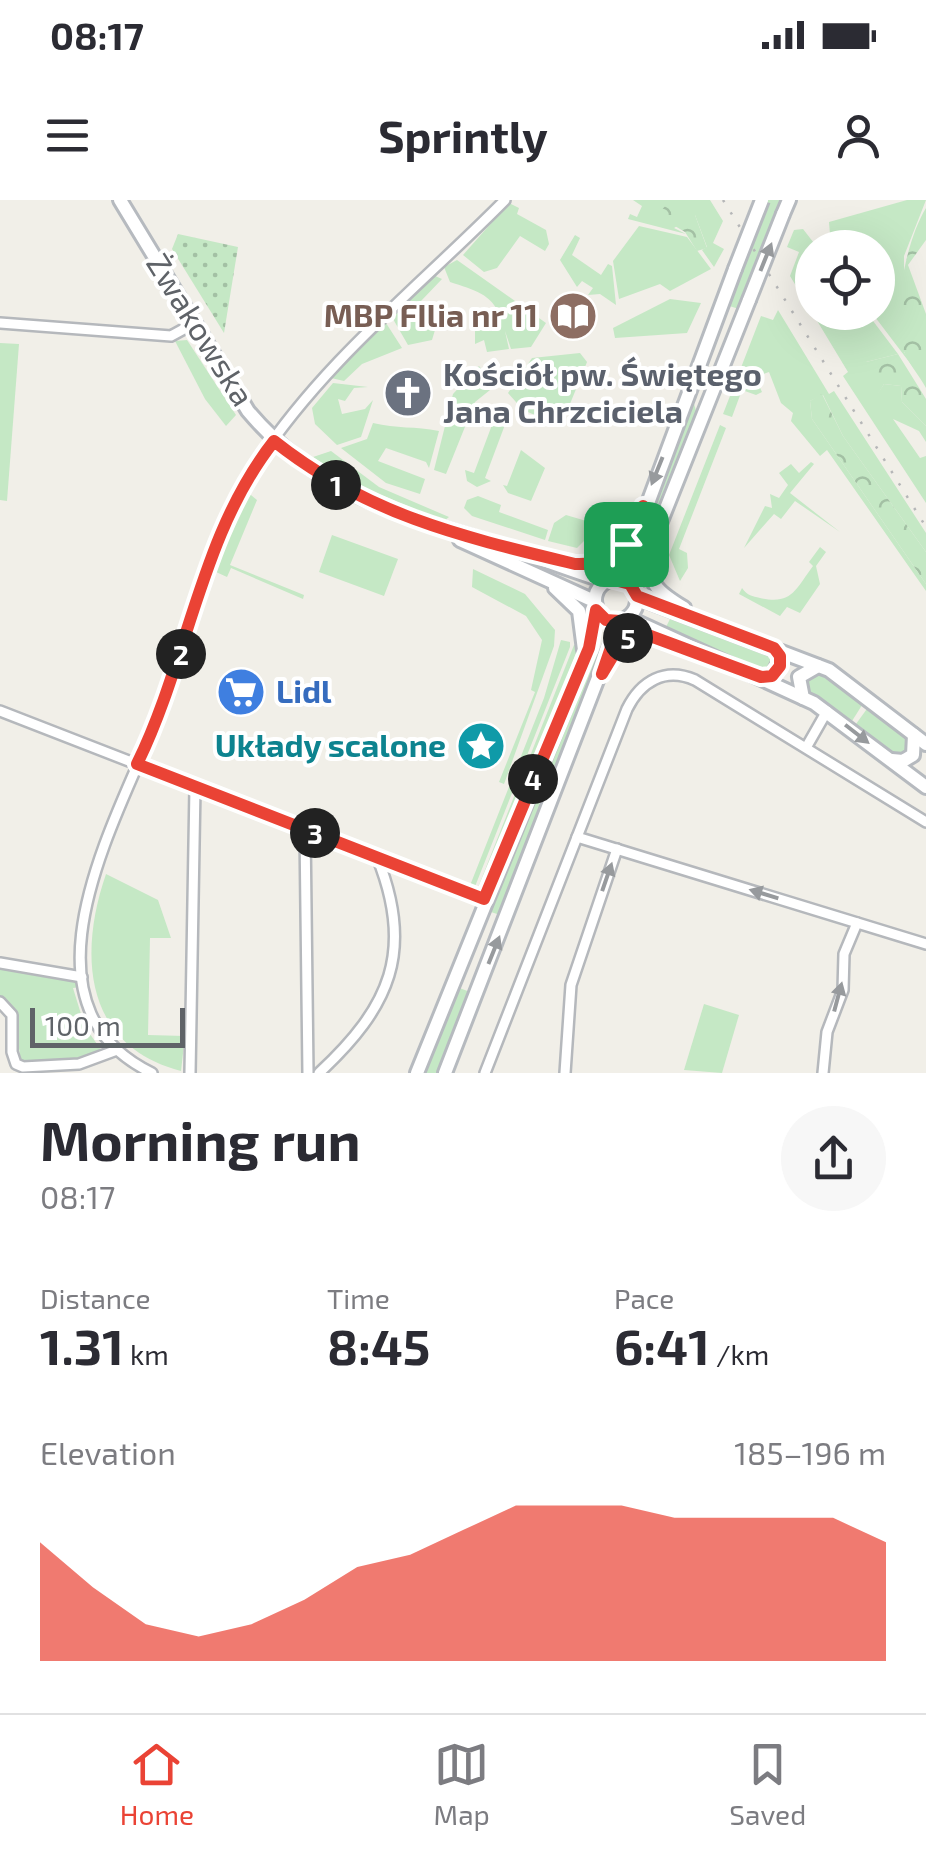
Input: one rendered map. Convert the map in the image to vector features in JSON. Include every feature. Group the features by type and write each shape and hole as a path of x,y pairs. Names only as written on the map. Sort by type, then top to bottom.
{"street":[{"name":"Żwakowska","path":"120,200 192,324 248,411 274,441 352,494 449,534 595,605"},
{"path":"152,1073 117,1050 92,1016 82,977 80,937 86,899 178,663 222,526 274,441 356,340 505,200"},
{"path":"534,556 575,564 608,559 628,540 762,200"},
{"path":"445,1073 624,620 636,608 636,593 659,528 788,200"},
{"path":"0,323 171,336 192,324"},
{"path":"578,667 589,648 595,605 608,580 628,557 643,506"},
{"path":"659,528 650,560 652,581 663,595 700,618"},
{"name":"Żwakowska","path":"449,534 608,580"},
{"path":"417,1073 585,641 576,604 525,572"},
{"path":"608,580 624,580 636,593 818,666 926,744"},
{"path":"595,605 606,620 624,620 752,674 827,711 926,787"},
{"path":"602,674 612,652 632,636 654,636 691,648"},
{"path":"752,674 766,678 777,671 781,659 774,648"},
{"path":"803,698 799,677 818,666"},
{"path":"485,1073 630,702 658,677 680,674 695,680 926,822"},
{"path":"0,711 484,899"},
{"path":"806,746 827,711"},
{"path":"890,759 903,762 914,753 916,744 910,731"},
{"path":"190,1073 195,786"},
{"path":"305,829 308,1073"},
{"path":"577,837 926,944"},
{"path":"565,1073 571,985 617,849"},
{"path":"318,1073 356,1038 389,981 396,917 393,896 378,857"},
{"path":"823,1073 828,1032 843,990 844,954 857,923"},
{"path":"0,963 82,977"},
{"path":"456,972 459,982 468,986 481,981"},
{"path":"0,1002 12,1015 12,1052 16,1064 23,1067 79,1064 117,1050"}],"green space":[{"path":"633,200 710,200 723,221 713,243 724,249 714,267 702,250 707,247 695,215 674,228 686,234 628,219 630,214 637,217 642,206"},
{"path":"670,200 695,215 707,248 697,251 685,232 663,219 661,211"},
{"path":"768,200 782,200 739,309 726,305"},
{"path":"907,200 926,200 904,256 904,352 916,371 885,330 895,330 895,230 830,230 829,222"},
{"path":"509,203 519,208 517,214 546,230 549,244 545,251 520,236 497,268 484,272 463,255"},
{"path":"926,208 926,240 908,265 926,314 926,388 905,354 899,320 907,259"},
{"path":"639,226 687,237 711,269 670,291 660,284 619,299 613,261"},
{"path":"803,229 804,230 795,230 795,250 787,247 794,230"},
{"path":"178,234 238,247 224,333 172,249"},
{"path":"575,235 580,238 572,255 601,275 608,264 612,266 616,305 600,294 588,295 593,288 582,281 577,287 560,260"},
{"path":"457,260 546,323 531,347 511,349 505,331 509,349 487,352 484,340 475,344 475,330 500,316 487,298 450,282 444,267"},
{"path":"433,275 442,279 421,301 435,330 432,340 408,345 393,319 395,313"},
{"path":"670,299 701,303 687,333 615,338 613,328"},
{"path":"778,310 829,394 834,391 926,533 926,552 843,436 823,395 810,401 812,419 926,584 926,591 827,450 820,456 791,421 793,413 781,403 769,372 755,377 762,392 756,395 742,390 732,417 723,414 761,316 773,320"},
{"path":"386,323 402,348 362,364 344,381 331,378"},
{"path":"823,330 880,330 898,354 866,362 878,393 884,384 901,386 902,402 926,426 926,442 919,431 893,419 920,458 926,456 926,503 843,376 848,372"},
{"path":"187,340 236,415 226,426 205,399 175,341"},
{"path":"0,343 19,344 7,501 0,500"},
{"path":"580,353 587,362 561,426 523,410 508,393 532,358"},
{"path":"898,354 926,399 926,426 902,402 901,386 884,384 878,394 863,373 866,362"},
{"path":"479,366 495,386 475,402 446,474 434,470 453,394"},
{"path":"333,383 368,387 354,388 345,401 338,399 342,414 365,409 373,400 361,437 337,445 315,424 312,408"},
{"path":"822,394 843,436 926,552 926,584 812,419 810,401"},
{"path":"692,397 697,414 646,544 638,540"},
{"path":"499,409 508,413 513,424 506,422 485,478 491,481 477,487 467,481 465,470 474,473 495,417 487,414"},
{"path":"373,423 439,431 429,468 426,462 386,448 378,461 425,479 420,494 386,483 341,448 367,439"},
{"path":"720,425 726,428 679,549 687,553 688,568 680,581 669,555"},
{"path":"521,450 545,468 531,501 508,493 503,485 507,486"},
{"path":"331,451 379,487 449,517 444,521 352,483 313,457"},
{"path":"811,462 814,464 790,493 840,532 795,501 781,519 774,514 744,548 765,506 772,508 770,494 779,498 788,485 779,473 791,464 799,473"},
{"path":"245,490 257,500 230,565 304,595 303,599 231,568 227,577 216,572"},
{"path":"478,496 501,505 499,512 548,530 545,540 472,516 464,508 467,500"},
{"path":"566,515 600,525 577,548 548,541 554,523"},
{"path":"332,535 398,559 384,596 319,572"},
{"path":"820,547 826,552 816,566 820,584 800,613 787,607 780,616 739,594 742,588 748,594 771,600 792,594 813,566 809,562"},
{"path":"473,569 525,594 555,630 554,646 504,784 499,782 535,692 531,690 542,640 526,616 472,587"},
{"path":"672,615 769,651 775,659 767,672 759,671 665,629"},
{"path":"561,640 570,642 570,647 474,889 469,888 544,698"},
{"path":"574,645 579,646 486,884 477,890"},
{"path":"591,652 601,656 500,915 488,911"},
{"path":"817,673 864,702 852,721 808,692 808,678"},
{"path":"869,706 909,738 906,754 893,754 856,724"},
{"path":"106,874 158,900 171,938 150,938 148,1035 185,1036 181,1071 149,1059 124,1041 107,1019 97,994 92,935"},
{"path":"0,968 76,982 80,987 73,988 85,1027 102,1051 108,1047 111,1051 81,1062 21,1062 13,1006 0,998"},
{"path":"457,987 470,992 438,1073 423,1073"},
{"path":"704,1004 739,1015 722,1073 684,1070"}],"railway":[{"path":"723,200 926,527"}],"place":[{"name":"MBP FIlia nr 11","path":"573,316"},
{"name":"Kościół pw. Świętego Jana Chrzciciela","path":"408,393"},
{"name":"Lidl","path":"241,692"},
{"name":"Układy scalone","path":"481,746"}],"route":[{"path":"274,441 320,476 352,494 449,534 534,556 589,565 608,559 626,544 643,506 628,557 611,579 624,580 637,596 670,610 774,648 780,656 780,666 772,676 761,677 645,634 620,644 602,674 620,621 606,620 596,610 589,648 484,899 137,764 168,692 222,526 232,503 274,441"}]}
